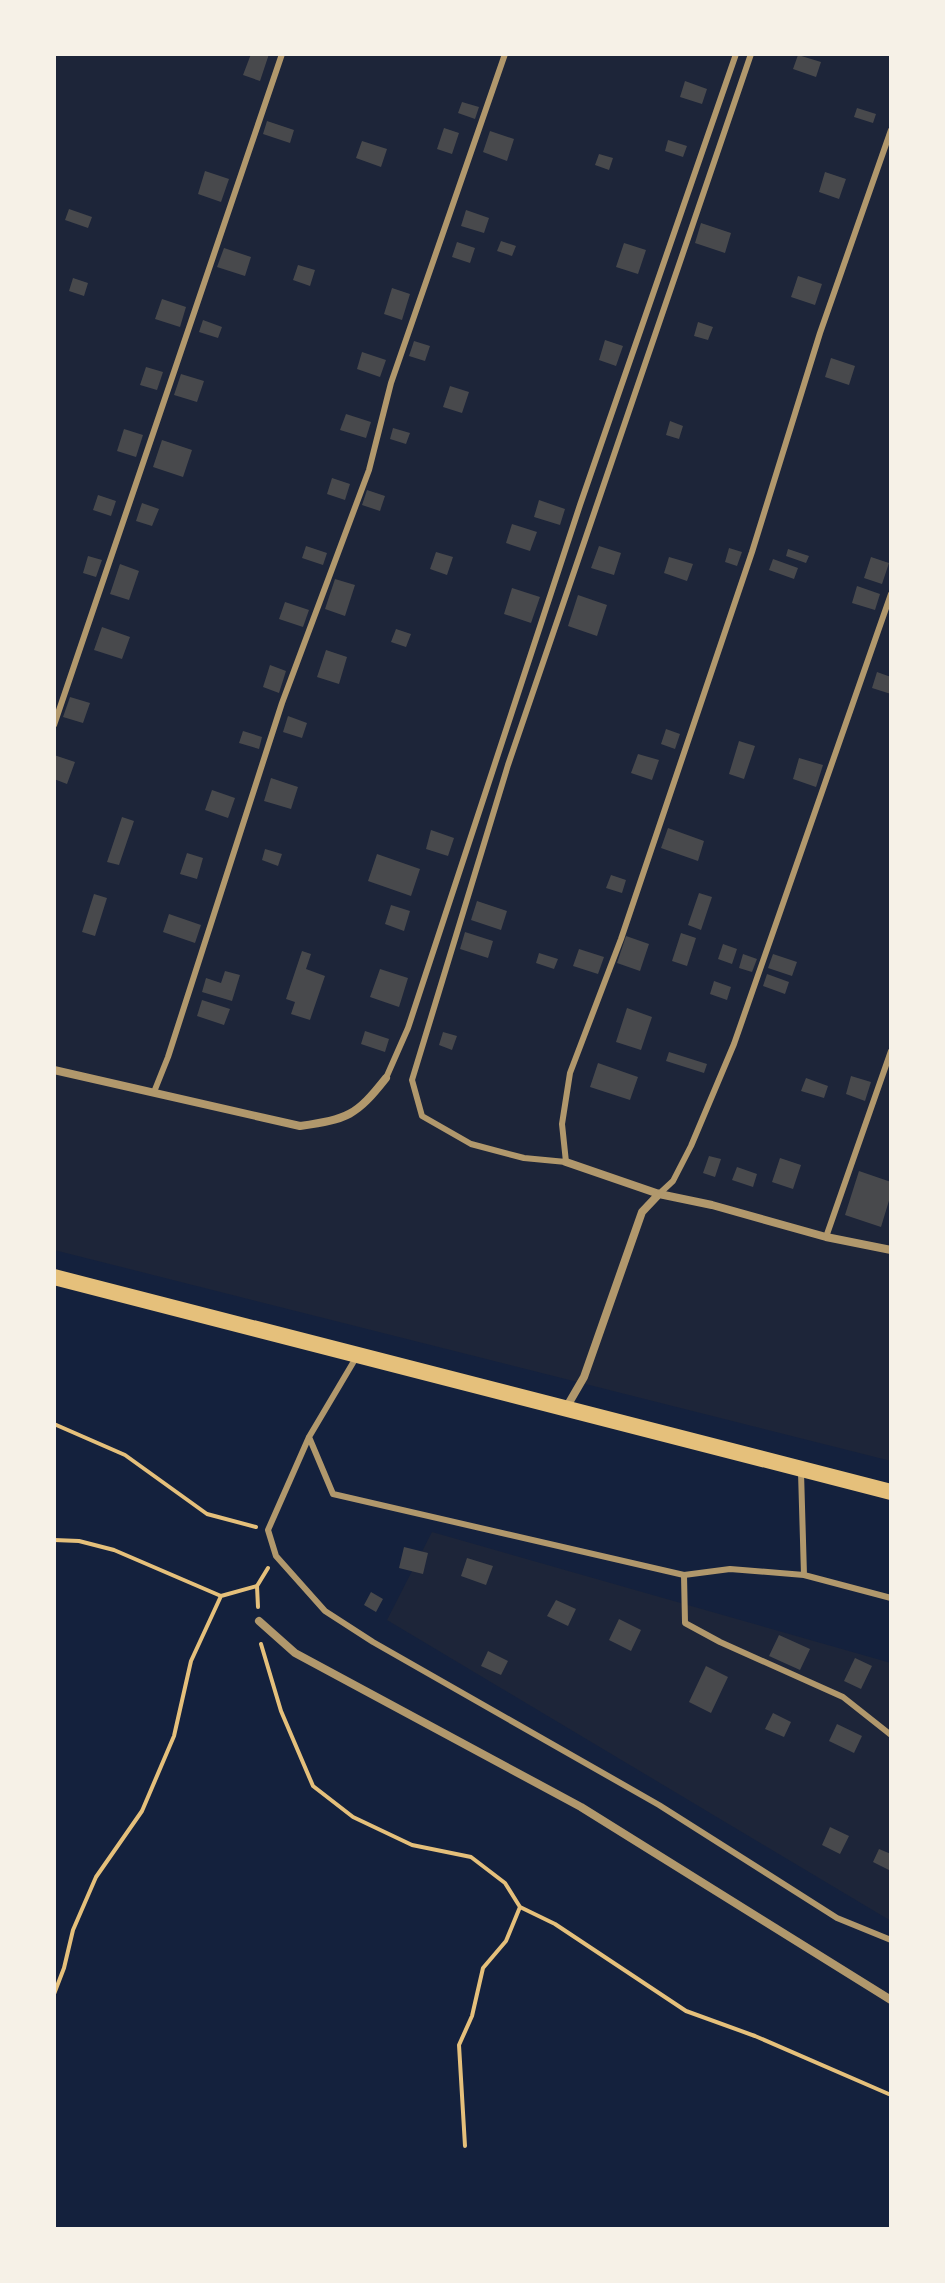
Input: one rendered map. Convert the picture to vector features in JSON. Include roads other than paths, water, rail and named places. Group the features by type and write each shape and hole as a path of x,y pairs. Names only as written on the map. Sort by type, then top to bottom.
{"main road":[{"path":"54,1277 891,1492"}],"street":[{"path":"54,1070 300,1126 341,1120 365,1105 386,1078"},
{"path":"566,1162 659,1194 712,1205 826,1237 891,1250"},
{"path":"566,1409 584,1377 642,1212 659,1194"},
{"path":"259,1621 295,1653 581,1807 891,2000"}],"lane":[{"path":"54,725 282,54"},
{"path":"154,1092 282,703 369,470 391,383 505,54"},
{"path":"386,1078 408,1028 570,534 736,54"},
{"path":"751,54 508,765 412,1080 422,1116 471,1144 524,1158 566,1162 562,1124 570,1073 621,939 752,552 820,333 891,130"},
{"path":"659,1194 673,1181 691,1146 734,1044 891,594"},
{"path":"826,1237 891,1051"},
{"path":"358,1356 309,1437 268,1530 276,1556 325,1611 373,1642 659,1805 837,1918 891,1940"},
{"path":"309,1437 333,1494 684,1575 730,1569 804,1575 891,1598"},
{"path":"800,1469 804,1575"},
{"path":"684,1575 685,1623 843,1697 891,1735"}]}
